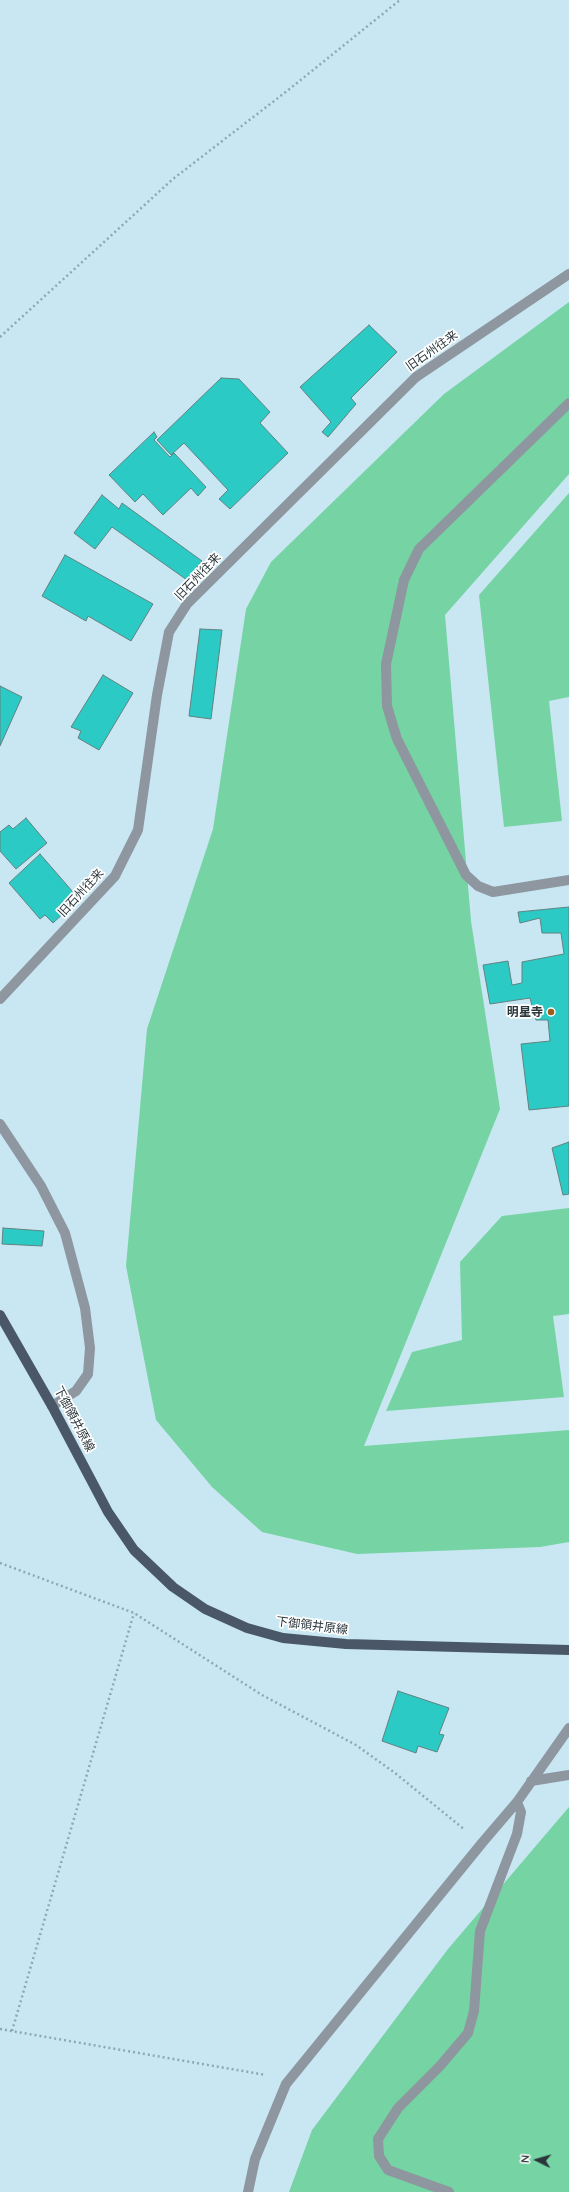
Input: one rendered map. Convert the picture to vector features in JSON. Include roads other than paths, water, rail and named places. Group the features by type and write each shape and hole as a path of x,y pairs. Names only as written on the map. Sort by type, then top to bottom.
{"main road":[{"name":"下御領井原線","path":"0,1315 52,1406 108,1512 134,1550 173,1587 205,1609 247,1628 283,1638 346,1644 569,1650"}],"street":[{"name":"旧石州往来","path":"0,999 115,876 138,830 157,695 168,632 187,604 416,377 569,274"},
{"path":"569,403 419,549 404,580 386,664 388,706 397,739 466,874 478,886 493,892 569,880"},
{"path":"0,1124 41,1186 66,1233 85,1308 90,1348 88,1374 76,1391 52,1406"},
{"path":"246,2191 255,2159 286,2084 482,1843 518,1802 569,1728"},
{"path":"531,1782 569,1775"},
{"path":"449,2192 388,2170 379,2156 378,2139 398,2108 440,2066 468,2033 474,2012 480,1931 517,1834 521,1812 518,1802"}],"place":[{"name":"明星寺","path":"551,1012"}]}
